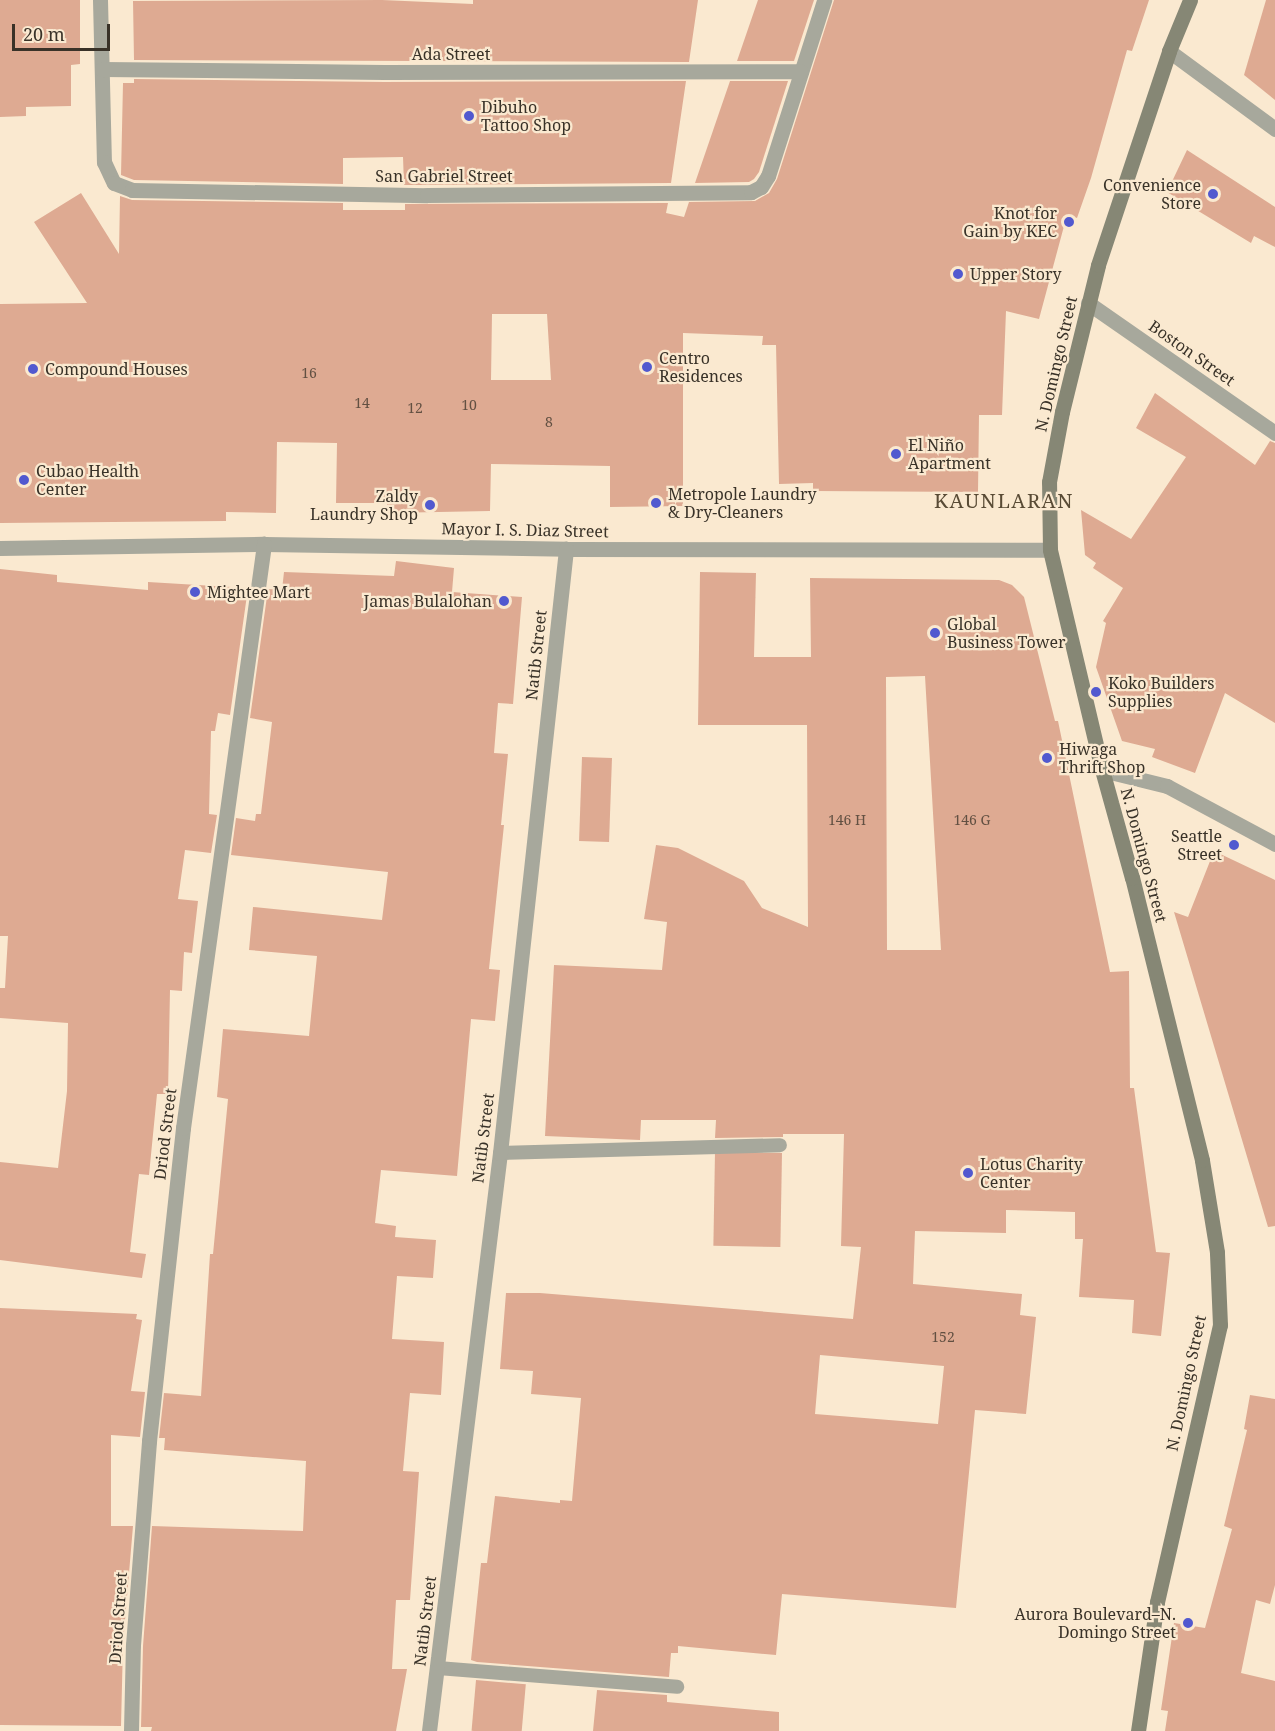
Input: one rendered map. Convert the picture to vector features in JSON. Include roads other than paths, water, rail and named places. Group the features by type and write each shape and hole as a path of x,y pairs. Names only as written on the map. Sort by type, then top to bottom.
{"main road":[{"name":"N. Domingo Street","path":"1138,1731 1157,1602 1220,1325 1217,1252 1202,1160 1146,933 1102,770 1050,550 1049,482 1088,303 1169,51 1190,0"}],"street":[{"name":"San Gabriel Street","path":"100,0 104,162 114,183 132,190 427,195 751,192 761,187 768,176 824,0"},
{"path":"1169,51 1275,129"},
{"name":"Ada Street","path":"102,69 384,72 801,71"},
{"name":"Boston Street","path":"1088,303 1275,433"},
{"name":"Mayor I. S. Diaz Street","path":"0,548 264,544 566,549 1050,550"},
{"name":"Driod Street","path":"131,1731 133,1645 149,1441 183,1128 264,544"},
{"name":"Natib Street","path":"429,1731 500,1153 566,549"},
{"path":"1102,770 1167,786 1275,843"}],"lane":[{"path":"500,1153 780,1145"},
{"path":"438,1668 677,1688"}],"place":[{"name":"Dibuho Tattoo Shop","path":"469,116"},
{"name":"Convenience Store","path":"1213,194"},
{"name":"Knot for Gain by KEC","path":"1069,222"},
{"name":"Upper Story","path":"958,274"},
{"name":"Centro Residences","path":"647,367"},
{"name":"Compound Houses","path":"33,369"},
{"name":"El Niño Apartment","path":"896,454"},
{"name":"Cubao Health Center","path":"24,480"},
{"name":"Metropole Laundry & Dry-Cleaners","path":"656,503"},
{"name":"Zaldy Laundry Shop","path":"430,505"},
{"name":"Mightee Mart","path":"195,592"},
{"name":"Jamas Bulalohan","path":"504,601"},
{"name":"Global Business Tower","path":"935,633"},
{"name":"Koko Builders Supplies","path":"1096,692"},
{"name":"Hiwaga Thrift Shop","path":"1047,758"},
{"name":"Seattle Street","path":"1234,845"},
{"name":"Lotus Charity Center","path":"968,1173"},
{"name":"Aurora Boulevard–N. Domingo Street","path":"1188,1623"}],"district":[{"name":"KAUNLARAN","path":"1004,500"}]}
